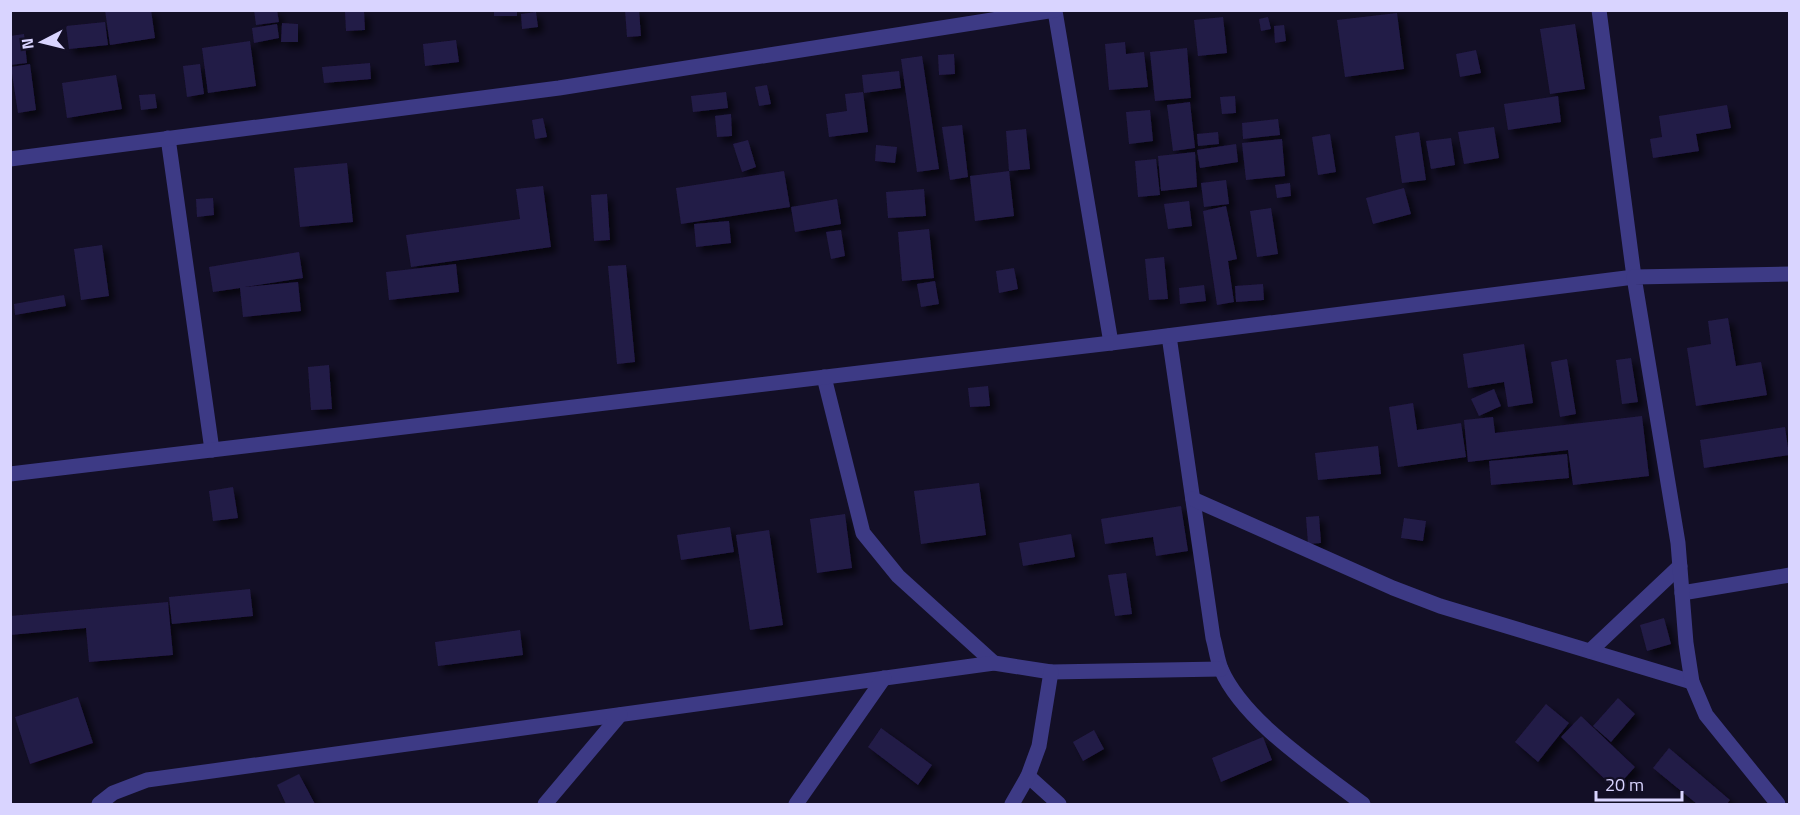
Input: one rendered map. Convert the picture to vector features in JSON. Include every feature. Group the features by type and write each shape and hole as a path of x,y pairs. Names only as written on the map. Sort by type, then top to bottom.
{"street":[{"path":"1599,10 1634,277 1676,531 1686,643 1692,682 1706,715 1778,804"},
{"path":"10,159 559,88 1055,11 1111,343"},
{"path":"168,138 212,450"},
{"path":"10,474 1169,336 1634,277 1790,274"},
{"path":"1169,336 1213,638 1221,669 1242,704 1284,742 1363,804"},
{"path":"824,377 863,533 898,576 994,663"},
{"path":"1193,499 1431,603 1692,682"},
{"path":"1590,651 1680,566"},
{"path":"1682,593 1790,575"},
{"path":"99,804 113,793 147,780 994,663 1052,672 1221,669"},
{"path":"1012,804 1028,776 1039,746 1052,672"},
{"path":"796,804 884,678"},
{"path":"545,804 620,715"},
{"path":"1028,776 1059,804"}],"building":[{"path":"105,10 151,10 155,38 110,45"},
{"path":"254,10 277,10 279,22 256,25"},
{"path":"494,10 517,10 517,16 494,16"},
{"path":"625,10 639,10 641,36 627,37"},
{"path":"364,11 365,30 346,31 345,12"},
{"path":"536,12 538,27 522,29 521,14"},
{"path":"1397,13 1404,69 1345,77 1337,20"},
{"path":"1223,17 1227,53 1198,56 1194,20"},
{"path":"1268,17 1271,29 1261,31 1259,19"},
{"path":"105,22 108,45 69,49 66,26"},
{"path":"282,23 298,24 298,42 281,42"},
{"path":"277,24 279,38 254,43 252,28"},
{"path":"1575,24 1585,89 1550,94 1540,29"},
{"path":"1284,25 1286,41 1275,43 1274,26"},
{"path":"24,34 27,63 10,65 10,36"},
{"path":"456,40 459,62 425,66 423,44"},
{"path":"250,41 256,86 208,93 202,48"},
{"path":"1125,42 1126,54 1144,52 1148,87 1109,90 1105,44"},
{"path":"1187,48 1191,98 1155,101 1150,52"},
{"path":"1476,50 1481,73 1460,77 1456,54"},
{"path":"954,54 955,74 939,75 938,55"},
{"path":"922,56 939,169 917,172 901,59"},
{"path":"370,63 371,79 324,83 322,67"},
{"path":"30,64 36,110 18,113 11,67"},
{"path":"200,64 204,94 187,97 183,66"},
{"path":"899,71 901,88 864,93 862,75"},
{"path":"116,75 122,109 67,118 62,83"},
{"path":"767,85 771,104 759,106 755,87"},
{"path":"726,92 728,108 693,112 691,96"},
{"path":"863,92 868,132 829,137 826,114 847,111 845,94"},
{"path":"155,94 157,108 141,110 139,95"},
{"path":"1235,96 1236,113 1222,114 1220,97"},
{"path":"1558,96 1561,122 1508,130 1504,104"},
{"path":"1190,102 1195,148 1173,151 1167,105"},
{"path":"1727,105 1731,128 1696,134 1699,151 1653,158 1650,139 1662,137 1659,116"},
{"path":"1150,110 1153,141 1129,144 1126,112"},
{"path":"731,114 732,136 717,137 715,116"},
{"path":"543,118 547,137 535,139 532,120"},
{"path":"1278,119 1280,135 1243,139 1242,123"},
{"path":"962,125 968,177 950,180 942,127"},
{"path":"1494,127 1499,158 1464,164 1458,132"},
{"path":"1026,129 1030,169 1009,171 1006,131"},
{"path":"1218,132 1219,144 1198,146 1197,134"},
{"path":"1419,132 1426,180 1402,183 1395,136"},
{"path":"1330,134 1336,172 1318,175 1312,137"},
{"path":"1451,138 1455,165 1431,169 1426,141"},
{"path":"1282,139 1285,176 1246,180 1242,143"},
{"path":"748,140 756,167 742,172 733,144"},
{"path":"1236,144 1238,162 1200,168 1197,150"},
{"path":"876,145 897,147 895,163 875,161"},
{"path":"1195,152 1197,187 1161,191 1158,156"},
{"path":"1156,159 1160,195 1138,197 1135,161"},
{"path":"347,163 353,222 300,227 294,168"},
{"path":"784,171 790,207 681,224 676,188"},
{"path":"1009,171 1014,216 975,221 970,176"},
{"path":"1226,180 1229,204 1204,207 1201,183"},
{"path":"1290,183 1291,196 1277,198 1275,185"},
{"path":"543,186 551,247 411,267 406,235 520,219 516,189"},
{"path":"1404,188 1411,214 1373,224 1366,198"},
{"path":"924,189 926,216 888,218 886,192"},
{"path":"607,194 610,240 594,241 591,195"},
{"path":"213,198 214,215 197,217 196,199"},
{"path":"837,199 841,224 795,232 791,207"},
{"path":"1189,201 1192,226 1168,229 1164,204"},
{"path":"1226,206 1237,259 1228,261 1234,302 1217,305 1203,211"},
{"path":"1271,208 1278,254 1257,257 1250,211"},
{"path":"729,221 731,243 696,247 694,224"},
{"path":"929,229 934,278 902,281 898,232"},
{"path":"841,230 845,256 831,259 826,232"},
{"path":"102,245 109,296 81,300 74,249"},
{"path":"299,252 303,278 245,287 298,282 301,311 243,317 240,288 213,292 209,267"},
{"path":"1164,257 1168,299 1149,300 1145,259"},
{"path":"456,264 459,292 389,300 386,272"},
{"path":"626,265 635,362 617,364 608,266"},
{"path":"1014,268 1018,289 999,293 996,271"},
{"path":"935,281 939,304 921,307 917,284"},
{"path":"1263,284 1264,300 1236,302 1235,286"},
{"path":"1204,285 1206,301 1180,304 1179,288"},
{"path":"64,295 66,306 15,315 14,304"},
{"path":"1728,318 1736,366 1761,362 1767,395 1696,406 1687,348 1711,344 1708,321"},
{"path":"1524,344 1533,403 1508,407 1504,382 1468,388 1463,354"},
{"path":"1631,358 1638,402 1622,404 1616,360"},
{"path":"1567,359 1576,414 1560,417 1551,362"},
{"path":"329,365 332,409 311,410 308,367"},
{"path":"988,386 990,406 970,407 968,388"},
{"path":"1494,389 1501,406 1479,416 1471,399"},
{"path":"1413,403 1417,430 1461,423 1466,457 1398,467 1389,407"},
{"path":"1642,416 1649,476 1573,485 1568,450 1468,462 1464,420 1493,417 1495,433"},
{"path":"1785,427 1789,455 1704,468 1700,440"},
{"path":"1378,446 1381,474 1318,480 1315,453"},
{"path":"1567,454 1569,478 1491,485 1489,461"},
{"path":"979,483 986,535 921,544 914,491"},
{"path":"233,487 238,518 213,521 209,491"},
{"path":"1181,506 1188,551 1156,556 1153,537 1105,544 1101,519"},
{"path":"845,514 852,568 817,573 810,519"},
{"path":"1319,516 1321,543 1308,544 1306,517"},
{"path":"1404,518 1426,521 1423,541 1401,538"},
{"path":"730,527 734,552 681,560 677,535"},
{"path":"769,530 783,625 750,630 736,535"},
{"path":"1071,534 1075,557 1023,566 1019,543"},
{"path":"1126,573 1132,614 1115,616 1108,575"},
{"path":"250,589 253,616 172,624 169,597"},
{"path":"168,602 173,655 89,662 86,628 10,635 10,616"},
{"path":"1664,618 1671,644 1647,651 1640,625"},
{"path":"520,630 523,655 438,666 435,642"},
{"path":"78,697 93,743 30,764 15,717"},
{"path":"1618,698 1635,714 1611,742 1593,726"},
{"path":"1546,704 1569,723 1538,762 1515,742"},
{"path":"1581,716 1635,767 1615,789 1561,737"},
{"path":"881,728 932,765 918,785 868,747"},
{"path":"1094,730 1104,749 1083,761 1073,742"},
{"path":"1263,737 1272,760 1221,782 1212,758"},
{"path":"1669,748 1730,800 1727,804 1697,804 1653,768"},
{"path":"299,774 315,804 286,804 277,785"}]}
